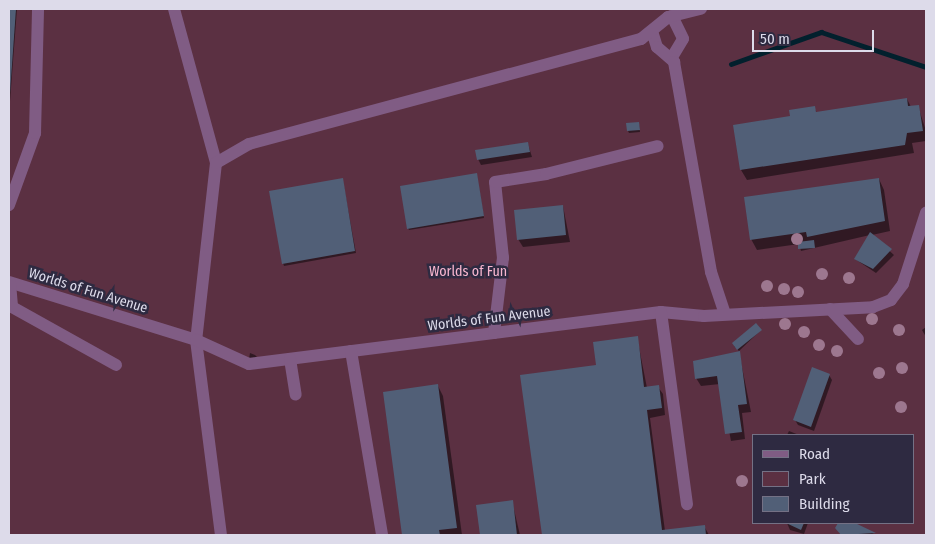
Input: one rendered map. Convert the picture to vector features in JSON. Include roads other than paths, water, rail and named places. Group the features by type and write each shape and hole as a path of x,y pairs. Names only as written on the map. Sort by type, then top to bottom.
{"street":[{"path":"9,205 36,126 38,9"},
{"path":"174,9 216,163 196,340 222,535"},
{"path":"216,163 250,144 642,39 668,14 701,9"},
{"path":"668,14 683,39 672,57 711,272 725,314"},
{"path":"652,31 657,47 672,57"},
{"path":"494,334 503,258 495,182 546,174 658,146"},
{"name":"Worlds of Fun Avenue","path":"9,282 196,340 249,364 661,312 725,314 873,307 891,300 902,284 926,213"},
{"path":"9,282 12,307 116,364"},
{"path":"830,309 858,339"},
{"path":"661,312 687,504"},
{"path":"351,351 382,535"},
{"path":"290,359 296,395"}],"waterway":[{"path":"731,64 821,32 926,67"}],"park label":[{"name":"Worlds of Fun","path":"468,272"}]}
